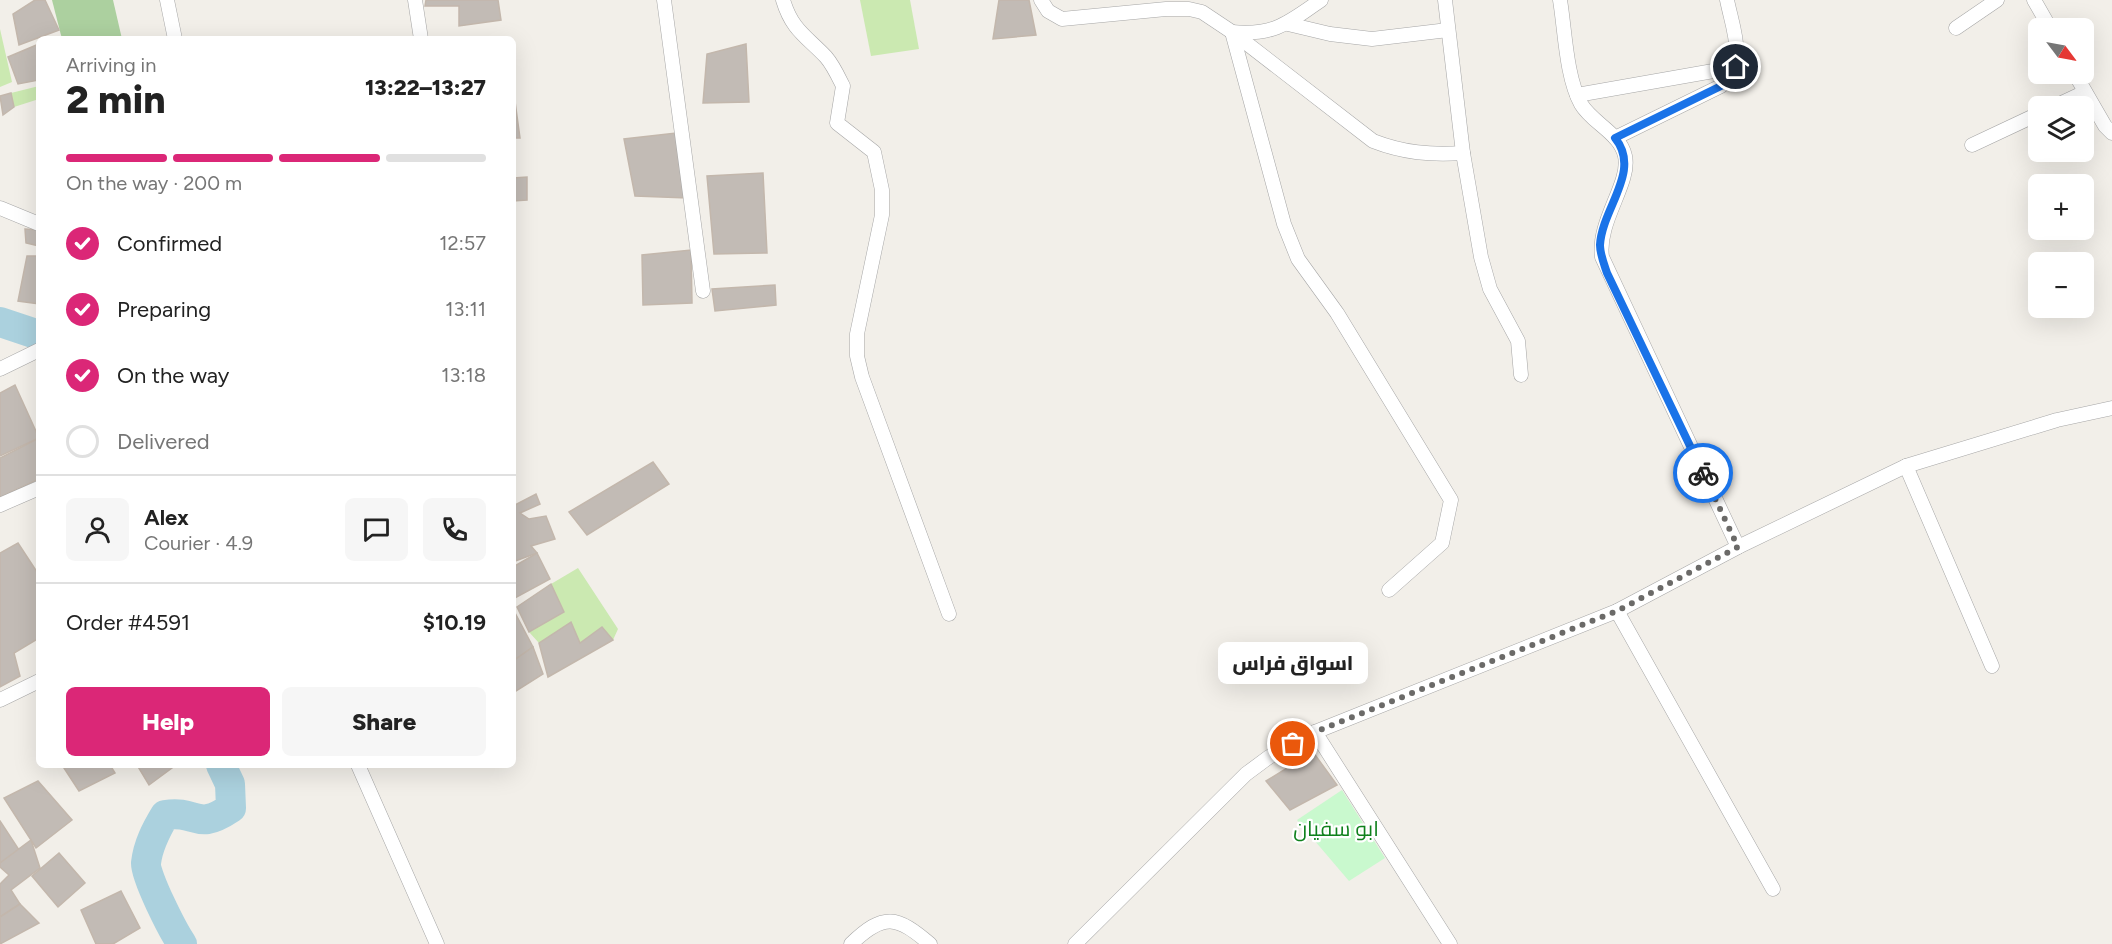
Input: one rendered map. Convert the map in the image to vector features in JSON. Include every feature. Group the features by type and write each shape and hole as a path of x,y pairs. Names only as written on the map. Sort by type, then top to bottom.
{"street":[{"path":"167,0 174,36"},
{"path":"415,0 421,36"},
{"path":"664,0 703,291"},
{"path":"783,0 786,11 802,37 827,58 843,86 837,123 874,152 883,202 857,334 857,356 862,377 949,614"},
{"path":"1041,0 1048,11 1062,19 1189,9 1202,12 1232,32 1373,141 1400,151 1429,155 1463,153"},
{"path":"1232,32 1251,34 1270,31 1288,24 1321,0"},
{"path":"1445,0 1463,153 1484,273 1518,341 1521,375"},
{"path":"1560,0 1577,95 1590,116 1622,147 1626,170 1602,232 1602,257 1738,547"},
{"path":"1615,138 1721,86 1731,78 1736,67 1737,45 1727,0"},
{"path":"1956,28 1997,0"},
{"path":"2034,0 2044,18"},
{"path":"1288,24 1340,36 1372,39 1448,30"},
{"path":"1232,32 1284,224 1298,259 1337,313 1451,500 1442,543 1389,590"},
{"path":"1577,95 1736,67"},
{"path":"2081,84 2112,133"},
{"path":"2076,96 2085,92"},
{"path":"1972,145 2028,119"},
{"path":"0,208 36,223"},
{"path":"0,369 36,351"},
{"path":"1075,944 1246,774 1315,732 1617,611 1738,547 1906,466 2057,420 2112,408"},
{"path":"1906,466 1992,666"},
{"path":"0,506 36,489"},
{"path":"1617,611 1773,889"},
{"path":"0,700 36,682"},
{"path":"1315,732 1450,944"},
{"path":"359,768 437,944"},
{"path":"851,944 869,927 888,920 907,925 930,944"}],"green space":[{"path":"52,0 113,0 121,36 61,36"},
{"path":"860,0 910,0 919,49 871,56"},
{"path":"0,29 12,82 0,87"},
{"path":"36,87 36,100 14,107 11,93"},
{"path":"578,568 618,629 613,640 602,627 580,643 571,622 539,643 529,632 564,612 551,584"},
{"name":"ابو سفيان","path":"1342,790 1385,858 1349,881 1297,820"}],"building":[{"path":"35,0 45,0 59,30 36,36 36,39 19,45 13,14"},
{"path":"426,0 498,0 501,20 459,26 459,6 425,6"},
{"path":"999,0 1029,0 1036,35 993,39"},
{"path":"746,44 749,102 703,103 707,54"},
{"path":"36,45 36,81 18,84 8,57"},
{"path":"11,93 14,107 3,115 0,96"},
{"path":"516,109 520,138 516,138"},
{"path":"676,133 687,198 635,196 624,139"},
{"path":"763,173 767,253 714,254 707,176"},
{"path":"527,177 527,200 516,201 516,178"},
{"path":"25,229 36,230 36,245 26,243"},
{"path":"691,250 692,303 643,305 642,255"},
{"path":"27,256 36,256 36,304 18,301"},
{"path":"775,285 776,305 715,311 712,289"},
{"path":"15,385 36,431 36,439 0,456 0,393"},
{"path":"36,440 36,480 0,497 0,458"},
{"path":"653,462 669,484 587,535 569,512"},
{"path":"536,494 540,504 520,513 529,519 546,516 555,539 531,546 537,553 516,561 516,504"},
{"path":"18,543 36,570 36,640 14,653 20,676 0,687 0,553"},
{"path":"537,553 550,579 516,597 516,565"},
{"path":"551,584 564,612 529,632 517,607"},
{"path":"516,615 533,647 516,659"},
{"path":"571,622 580,643 602,627 613,640 548,677 539,643"},
{"path":"533,647 543,674 516,691 516,659"},
{"path":"1313,752 1337,785 1290,810 1266,781"},
{"path":"64,768 112,768 115,773 79,791"},
{"path":"139,768 172,768 149,785"},
{"path":"38,781 72,820 36,848 4,798"},
{"path":"0,821 21,853 0,863"},
{"path":"31,840 40,868 11,890 20,904 0,917 0,884 9,875 0,867 0,863"},
{"path":"59,853 85,883 58,907 32,876"},
{"path":"121,891 140,928 113,944 96,944 81,910"},
{"path":"20,904 39,923 0,944 0,917"}],"waterway":[{"path":"0,322 36,334"},
{"path":"182,944 166,916 150,879 146,863 147,856 165,815 176,814 197,819 210,819 231,808 230,784 222,768"}],"way so far":[{"path":"1293,744 1315,732 1617,611 1738,547 1703,473"}],"place":[{"name":"اسواق فراس","path":"1293,744"}],"route":[{"path":"1703,473 1607,273 1600,247 1607,215 1626,170 1626,158 1615,138 1721,86 1731,78 1736,67"}]}
